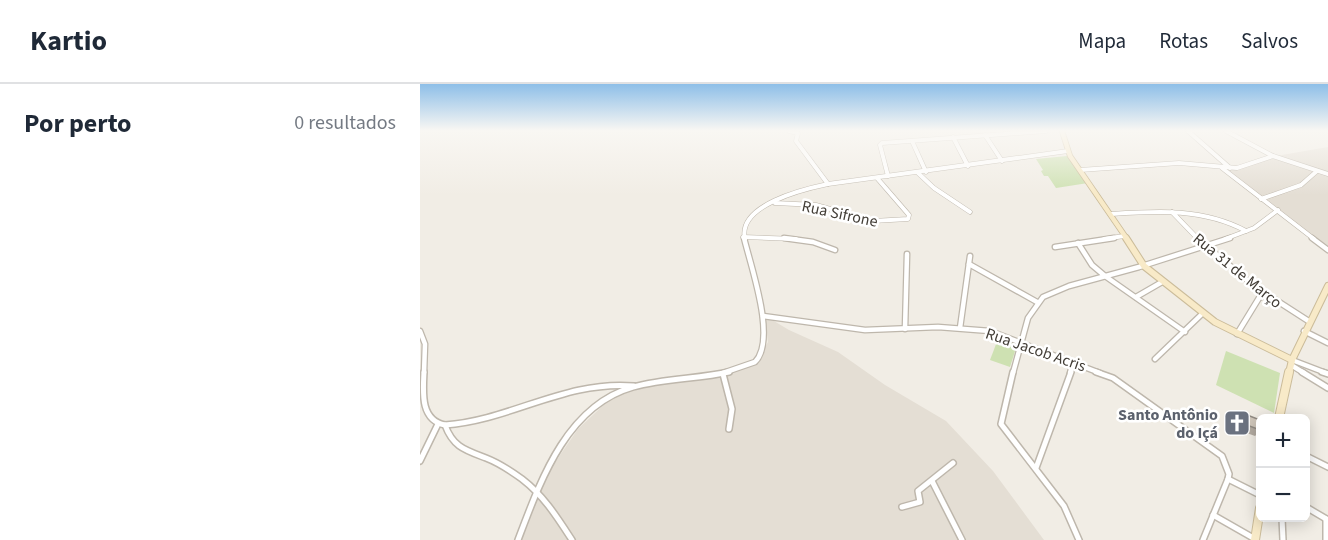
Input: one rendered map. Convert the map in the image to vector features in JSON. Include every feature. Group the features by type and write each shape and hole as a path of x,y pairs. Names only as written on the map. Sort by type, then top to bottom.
{"street":[{"path":"804,152 828,184"},
{"path":"882,152 888,176"},
{"path":"917,152 926,172"},
{"path":"961,152 968,166"},
{"path":"996,152 1002,161"},
{"path":"1212,152 1230,168"},
{"path":"1266,152 1328,174"},
{"path":"518,540 542,476 585,417 611,396 636,387 723,374 750,364 758,358 765,341 763,316 743,237 744,226 759,210 772,203 799,190 828,184 1069,154 1144,266 1162,282 1203,313 1237,334 1292,362 1328,374"},
{"path":"1080,170 1179,163 1230,168 1245,166 1273,156"},
{"path":"1222,168 1328,250"},
{"path":"1261,199 1301,185 1317,171"},
{"path":"918,173 934,188 970,212"},
{"name":"Rua Sifrone","path":"772,203 816,205 873,222 908,219 909,215 877,178"},
{"path":"1079,540 1064,506 1001,424 1028,318 1037,302 1052,292 1144,266 1246,231 1278,210"},
{"path":"1111,214 1172,212 1212,216 1246,231"},
{"name":"Rua 31 de Março","path":"1172,212 1203,246 1264,295 1310,322"},
{"path":"743,237 782,236 807,240 835,250"},
{"path":"1055,247 1124,236"},
{"path":"1078,243 1092,265 1104,276 1185,332"},
{"path":"905,329 907,254"},
{"path":"960,328 970,256"},
{"path":"969,264 1037,302"},
{"path":"1137,297 1162,282"},
{"path":"1280,414 1292,362 1305,331 1325,297 1328,286"},
{"path":"1237,334 1259,298 1264,295"},
{"path":"1155,359 1203,313"},
{"name":"Rua Jacob Acris","path":"763,316 865,330 960,328 990,331 1100,372 1126,386 1193,437 1215,449 1222,456 1227,468 1228,479"},
{"path":"420,331 425,344 423,403 425,411 438,424 481,421 564,392 605,385 636,387"},
{"path":"1305,331 1328,344"},
{"path":"1036,468 1067,387 1073,362"},
{"path":"1292,362 1328,388"},
{"path":"723,374 732,409 729,429"},
{"path":"420,461 438,424"},
{"path":"446,425 449,438 460,449 503,467 537,492 572,540"},
{"path":"1310,458 1328,467"},
{"path":"902,507 920,502 918,491 952,463"},
{"path":"1203,540 1228,479 1256,493"},
{"path":"932,481 962,540"},
{"path":"1310,510 1327,520 1326,540"},
{"path":"1214,516 1257,539 1259,522"},
{"path":"1282,522 1283,540"}],"shaded area":[{"path":"1297,152 1328,152 1328,250 1225,168 1246,167 1276,156"},
{"path":"764,315 789,330 838,352 885,385 946,421 993,471 1044,540 521,540 547,474 578,429 610,399 650,384 733,370 759,358 768,342"}],"green space":[{"path":"1067,156 1088,183 1056,188 1048,176 1044,176 1036,159"},
{"path":"998,339 1017,345 1010,367 990,360"},
{"path":"1226,351 1280,373 1274,413 1216,385"}],"building":[{"path":"1237,411 1256,418 1256,428 1236,421"}],"place":[{"name":"Santo Antônio do Içá","path":"1237,423"}]}
